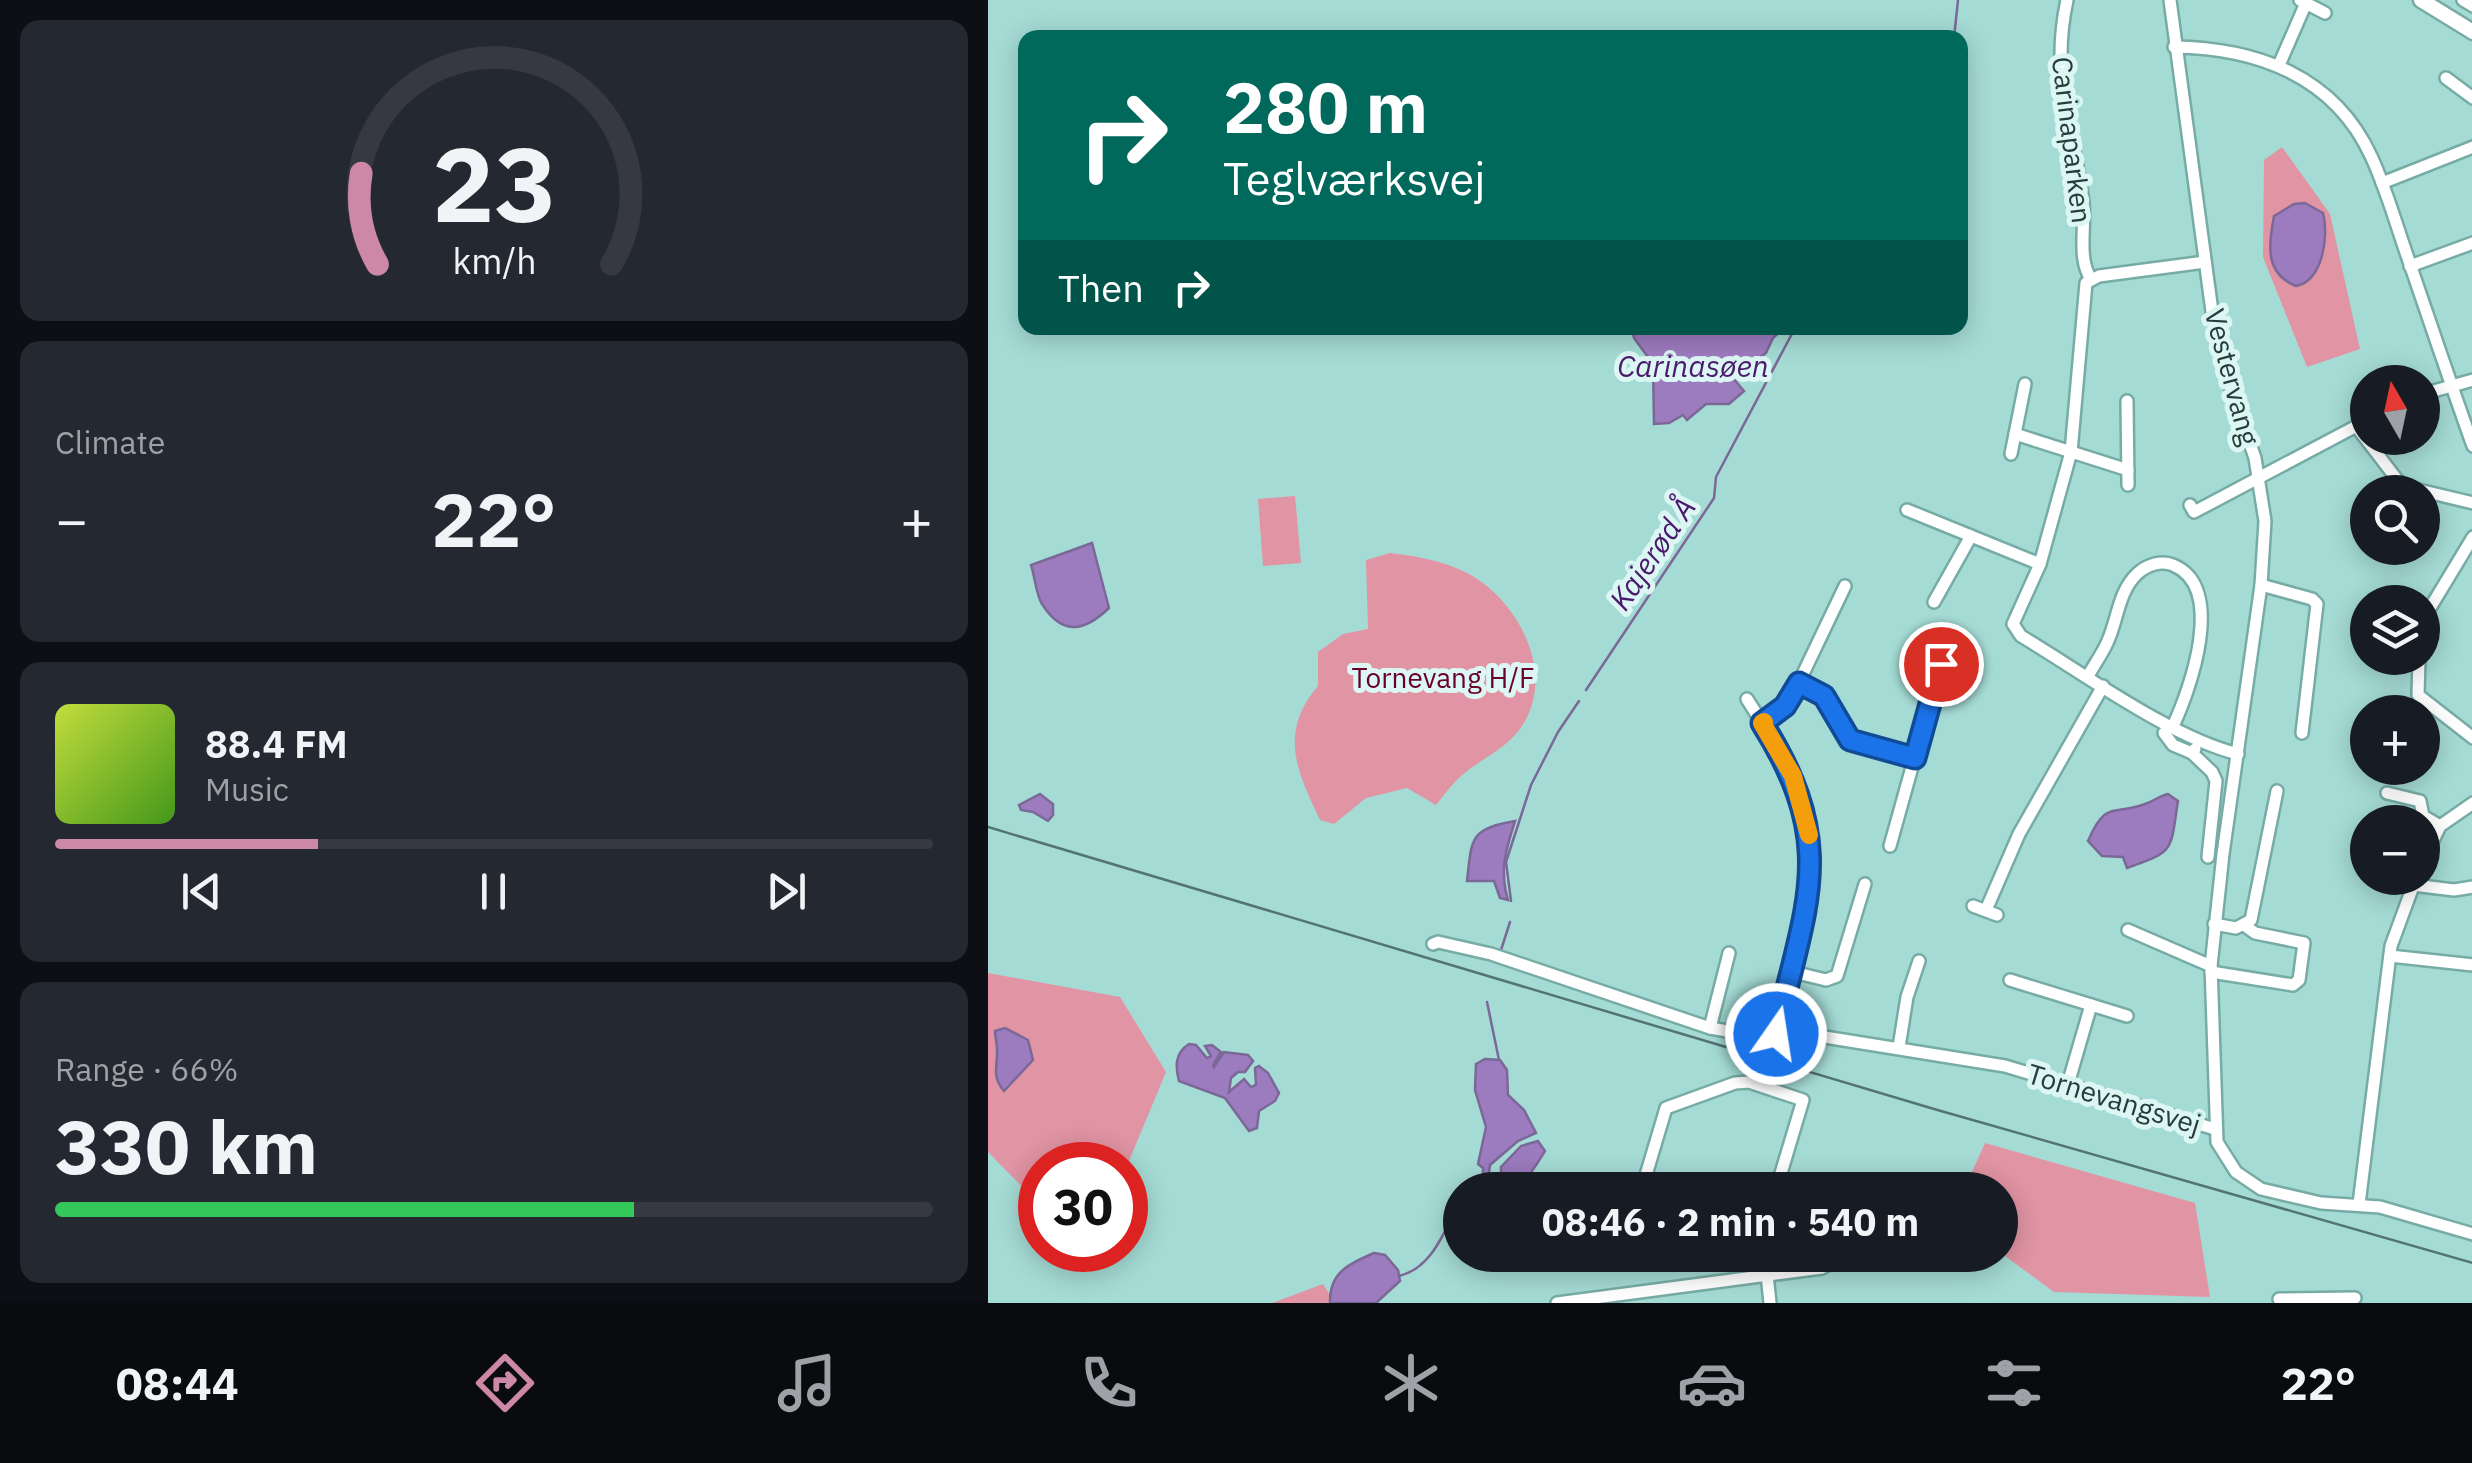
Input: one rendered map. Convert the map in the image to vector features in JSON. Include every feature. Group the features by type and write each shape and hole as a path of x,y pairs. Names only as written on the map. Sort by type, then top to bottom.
{"main road":[{"path":"2421,0 2472,32"}],"street":[{"name":"Carinaparken","path":"2067,0 2059,55 2060,84 2082,199 2084,264 2091,279 2083,290 2071,452 2040,564 2014,619 2014,630 2168,730 2238,754"},
{"name":"Vestervang","path":"2170,0 2214,320 2259,476 2265,534 2214,924 2211,969 2215,1129"},
{"path":"2462,0 2472,6"},
{"path":"2279,65 2304,2 2325,13"},
{"path":"2174,47 2211,47 2279,65 2310,84 2349,121 2370,153 2382,184 2472,446"},
{"path":"2446,78 2472,98"},
{"path":"2382,184 2472,147"},
{"path":"2410,266 2472,243"},
{"path":"2091,279 2205,262"},
{"path":"2440,388 2472,380"},
{"path":"2011,454 2025,384"},
{"path":"2127,401 2128,485"},
{"path":"2190,505 2194,512 2350,429"},
{"path":"2015,434 2128,470"},
{"path":"2382,455 2402,486 2472,503"},
{"path":"1907,510 2040,564"},
{"path":"1934,602 1970,536"},
{"path":"2440,591 2472,537"},
{"path":"2088,676 2108,642 2130,582 2150,565 2176,566 2188,575 2197,592 2201,629 2192,682 2168,730"},
{"path":"2261,584 2312,599 2317,604 2302,734"},
{"path":"1762,723 1785,706 1799,683 1845,586"},
{"path":"1890,846 1941,664"},
{"path":"2422,675 2418,695 2472,738"},
{"path":"1799,683 1824,696 1850,740 1915,758"},
{"path":"1985,910 2019,834 2103,686"},
{"path":"1748,699 1793,776 1802,800 1811,850 1807,903 1776,1034"},
{"name":"Carinaparken","path":"2168,730 2173,745 2192,754 2216,781 2208,857"},
{"path":"2192,754 2200,741"},
{"path":"2214,924 2236,928 2251,920 2278,791"},
{"path":"2387,793 2420,801 2420,805"},
{"path":"2440,826 2472,803"},
{"path":"1790,972 1826,980 1836,976 1865,884"},
{"path":"2440,887 2454,890 2472,887"},
{"path":"2359,1204 2390,956 2409,895"},
{"path":"2128,930 2211,969 2293,985 2298,980 2304,944 2256,933 2244,926"},
{"name":"Tornevangsvej","path":"1433,944 1491,954 1710,1028 1806,1034 2005,1066 2215,1129 2225,1158 2246,1182 2305,1200 2359,1204 2472,1234"},
{"path":"1710,1028 1729,953"},
{"path":"2390,956 2472,966"},
{"path":"1899,1048 1907,997 1919,961"},
{"path":"2010,980 2127,1016"},
{"path":"2068,1084 2091,1006"},
{"path":"1647,1172 1666,1108 1735,1083 1749,1082 1803,1100 1781,1172"},
{"path":"1766,1272 1770,1303"},
{"path":"1556,1303 1794,1272"},
{"path":"2279,1299 2355,1298"}],"green space":[{"path":"2282,147 2330,214 2360,349 2307,367 2263,257 2264,160"},
{"path":"1295,496 1301,563 1263,566 1258,499"},
{"name":"Tornevang H/F","path":"1390,553 1456,568 1500,598 1525,636 1532,657 1533,700 1525,721 1512,738 1461,776 1436,805 1407,788 1366,798 1334,824 1320,820 1304,785 1295,752 1298,720 1318,686 1318,652 1343,634 1368,629 1366,560"},
{"path":"988,973 1120,997 1166,1072 1137,1142 1018,1142 1018,1183 988,1152"},
{"path":"1985,1143 2195,1203 2210,1297 2054,1292 2018,1266 2018,1172 1972,1172"},
{"path":"1323,1284 1335,1303 1272,1303"}],"water":[{"path":"2305,203 2323,213 2324,244 2312,276 2296,286 2278,274 2271,257 2271,237 2274,216 2294,204"},
{"name":"Carinasøen","path":"1633,335 1776,335 1766,353 1733,378 1744,391 1729,404 1706,404 1687,420 1683,415 1669,423 1654,424 1653,364"},
{"path":"1092,543 1109,608 1083,626 1066,626 1042,604 1031,565"},
{"path":"1040,794 1053,804 1053,815 1048,821 1021,810 1019,805"},
{"path":"2168,794 2178,801 2174,830 2163,853 2127,868 2123,857 2102,856 2088,841 2105,814"},
{"path":"1515,821 1504,870 1508,900 1500,898 1494,881 1467,881 1475,839 1488,828"},
{"path":"1005,1028 1028,1040 1033,1060 1004,1091 996,1076 995,1031"},
{"path":"1189,1044 1196,1045 1207,1058 1211,1056 1205,1046 1212,1045 1221,1052 1214,1067 1224,1052 1248,1055 1253,1061 1245,1072 1231,1078 1229,1092 1244,1079 1251,1087 1256,1085 1255,1068 1259,1066 1268,1073 1279,1093 1275,1101 1259,1111 1257,1128 1249,1131 1225,1098 1179,1081 1177,1060"},
{"path":"1485,1059 1500,1060 1507,1070 1508,1095 1524,1110 1536,1133 1518,1141 1490,1165 1489,1172 1483,1172 1478,1164 1486,1127 1475,1090 1476,1064"},
{"path":"1538,1141 1545,1151 1532,1172 1501,1172 1501,1167 1521,1146"},
{"path":"1374,1253 1385,1255 1398,1270 1400,1281 1376,1303 1330,1303 1333,1284 1342,1271"}],"waterway":[{"name":"Kajerød Å","path":"1955,30 1958,0"},
{"name":"Kajerød Å","path":"1586,690 1714,498 1716,477 1791,335"},
{"name":"Kajerød Å","path":"1511,901 1506,862 1531,785 1579,701"},
{"name":"Kajerød Å","path":"1501,950 1510,922"},
{"name":"Kajerød Å","path":"1487,1002 1499,1060"},
{"path":"1399,1276 1421,1265 1443,1235"}],"tram line":[{"path":"988,827 1934,1109 2473,1263"}],"slow traffic":[{"path":"1764,722 1793,776 1809,835"}],"route":[{"path":"1776,1034 1807,903 1811,850 1808,824 1793,776 1762,723 1785,706 1799,683 1824,696 1850,740 1915,758 1941,664"}]}
